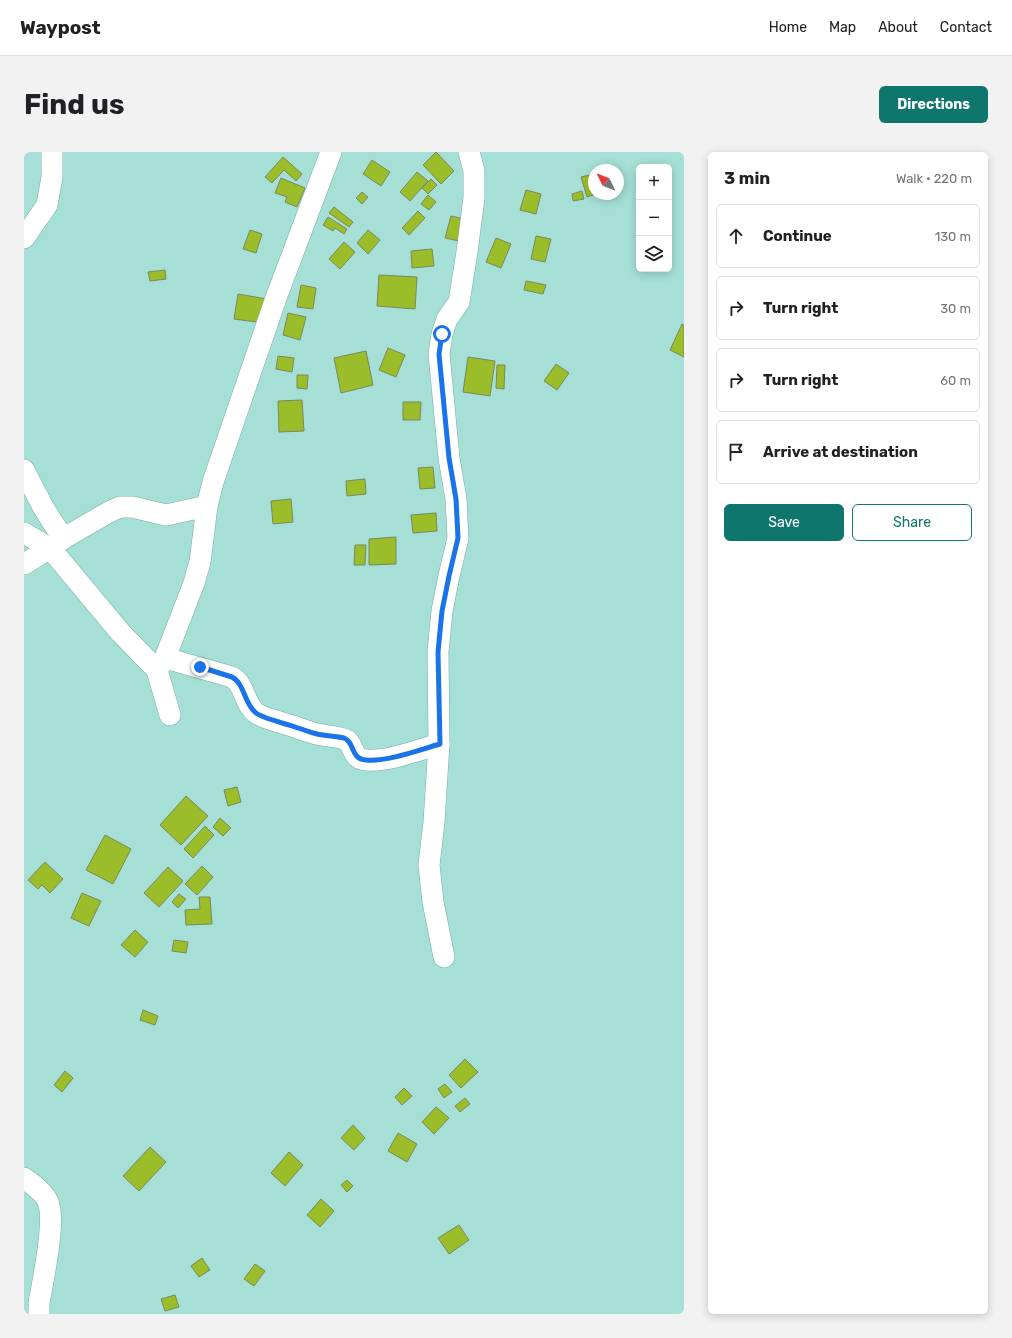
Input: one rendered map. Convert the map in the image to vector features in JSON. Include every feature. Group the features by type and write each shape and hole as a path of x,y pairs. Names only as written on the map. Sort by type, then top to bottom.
{"street":[{"path":"24,238 47,205 52,177 52,152"},
{"path":"170,715 161,664 194,583 200,562 207,506 216,474 276,298 332,152"},
{"path":"444,957 433,902 429,865 440,744 438,652 442,611 458,538 456,499 449,458 439,354 442,334 447,319 459,302 467,252 474,198 474,171 469,152"},
{"path":"24,470 42,507 54,525 57,543 120,632 161,664 232,677 239,683 247,702 258,714 317,734 346,739 350,742 359,759 366,760 390,758 440,744"},
{"path":"24,564 109,512 120,507 132,507 166,515 207,506"},
{"path":"24,533 57,543"},
{"path":"24,1178 35,1186 48,1201 52,1222 39,1314"}],"building":[{"path":"436,152 454,171 441,184 423,165"},
{"path":"283,157 302,174 296,181 284,170 272,183 265,177"},
{"path":"372,160 390,172 381,186 363,174"},
{"path":"417,172 428,181 410,201 400,192"},
{"path":"588,175 587,197 581,177"},
{"path":"281,178 305,188 297,207 285,202 287,197 275,193"},
{"path":"431,179 437,185 428,194 422,188"},
{"path":"526,190 541,194 536,214 520,210"},
{"path":"582,191 584,199 573,201 572,194"},
{"path":"362,192 368,197 362,204 356,198"},
{"path":"428,195 436,202 429,210 421,204"},
{"path":"334,207 353,222 349,227 329,213"},
{"path":"418,211 425,218 409,235 402,228"},
{"path":"451,216 464,219 459,241 445,238"},
{"path":"328,217 347,229 344,234 335,228 333,231 323,225"},
{"path":"250,230 262,234 256,253 243,249"},
{"path":"368,230 380,240 368,254 357,243"},
{"path":"536,236 551,239 545,262 531,259"},
{"path":"496,238 511,244 501,268 486,262"},
{"path":"344,242 355,252 340,269 329,259"},
{"path":"432,249 434,266 412,268 411,251"},
{"path":"165,270 166,279 150,281 148,272"},
{"path":"379,275 417,277 415,309 377,306"},
{"path":"526,281 546,285 543,294 524,290"},
{"path":"301,285 316,288 313,309 297,307"},
{"path":"238,294 267,299 263,323 234,319"},
{"path":"288,313 306,317 300,340 283,335"},
{"path":"682,324 684,325 684,357 670,350"},
{"path":"388,348 405,355 396,377 379,370"},
{"path":"366,351 373,385 341,393 334,358"},
{"path":"278,356 294,358 292,372 276,369"},
{"path":"468,357 495,361 490,396 463,392"},
{"path":"556,364 569,373 557,390 544,381"},
{"path":"497,365 505,365 504,389 496,388"},
{"path":"297,375 308,375 307,389 297,388"},
{"path":"302,400 304,431 279,432 278,401"},
{"path":"403,402 421,402 420,420 403,420"},
{"path":"433,467 435,488 420,489 418,468"},
{"path":"365,479 366,494 347,496 346,481"},
{"path":"291,499 293,522 273,524 271,501"},
{"path":"436,513 437,531 413,533 411,515"},
{"path":"396,537 396,564 369,565 369,539"},
{"path":"355,545 366,545 365,565 354,565"},
{"path":"237,787 241,802 228,806 224,790"},
{"path":"186,796 208,816 181,845 160,825"},
{"path":"220,818 231,828 223,836 213,827"},
{"path":"205,826 214,835 193,858 184,849"},
{"path":"105,835 131,849 113,884 86,870"},
{"path":"45,862 63,879 50,893 42,885 38,889 28,880"},
{"path":"202,866 213,877 197,895 185,884"},
{"path":"168,867 183,881 159,907 144,893"},
{"path":"82,893 101,901 89,926 71,918"},
{"path":"179,894 186,899 178,908 172,902"},
{"path":"199,897 210,897 212,924 186,925 185,910 200,909"},
{"path":"135,930 148,942 135,957 121,945"},
{"path":"174,940 188,942 186,953 172,951"},
{"path":"143,1010 158,1016 155,1025 140,1020"},
{"path":"465,1059 478,1072 461,1088 449,1075"},
{"path":"65,1071 73,1078 62,1092 54,1085"},
{"path":"445,1084 452,1092 444,1098 438,1089"},
{"path":"404,1088 412,1096 402,1105 395,1097"},
{"path":"465,1098 470,1104 460,1112 455,1106"},
{"path":"436,1107 449,1118 434,1134 422,1122"},
{"path":"353,1125 365,1138 354,1150 341,1138"},
{"path":"398,1133 417,1144 407,1162 388,1151"},
{"path":"150,1147 166,1162 139,1191 123,1176"},
{"path":"289,1152 303,1165 285,1186 271,1173"},
{"path":"347,1180 353,1186 347,1192 341,1185"},
{"path":"321,1199 334,1211 320,1227 307,1215"},
{"path":"459,1225 469,1240 449,1254 438,1238"},
{"path":"202,1258 210,1270 199,1277 191,1266"},
{"path":"255,1264 265,1271 254,1286 244,1279"},
{"path":"175,1295 179,1307 165,1311 161,1299"}],"route":[{"path":"200,667 236,679 247,702 258,714 317,734 346,739 350,742 359,759 366,760 390,758 440,744 440,682 438,652 442,611 458,538 456,499 449,458 439,354 442,334"}]}
